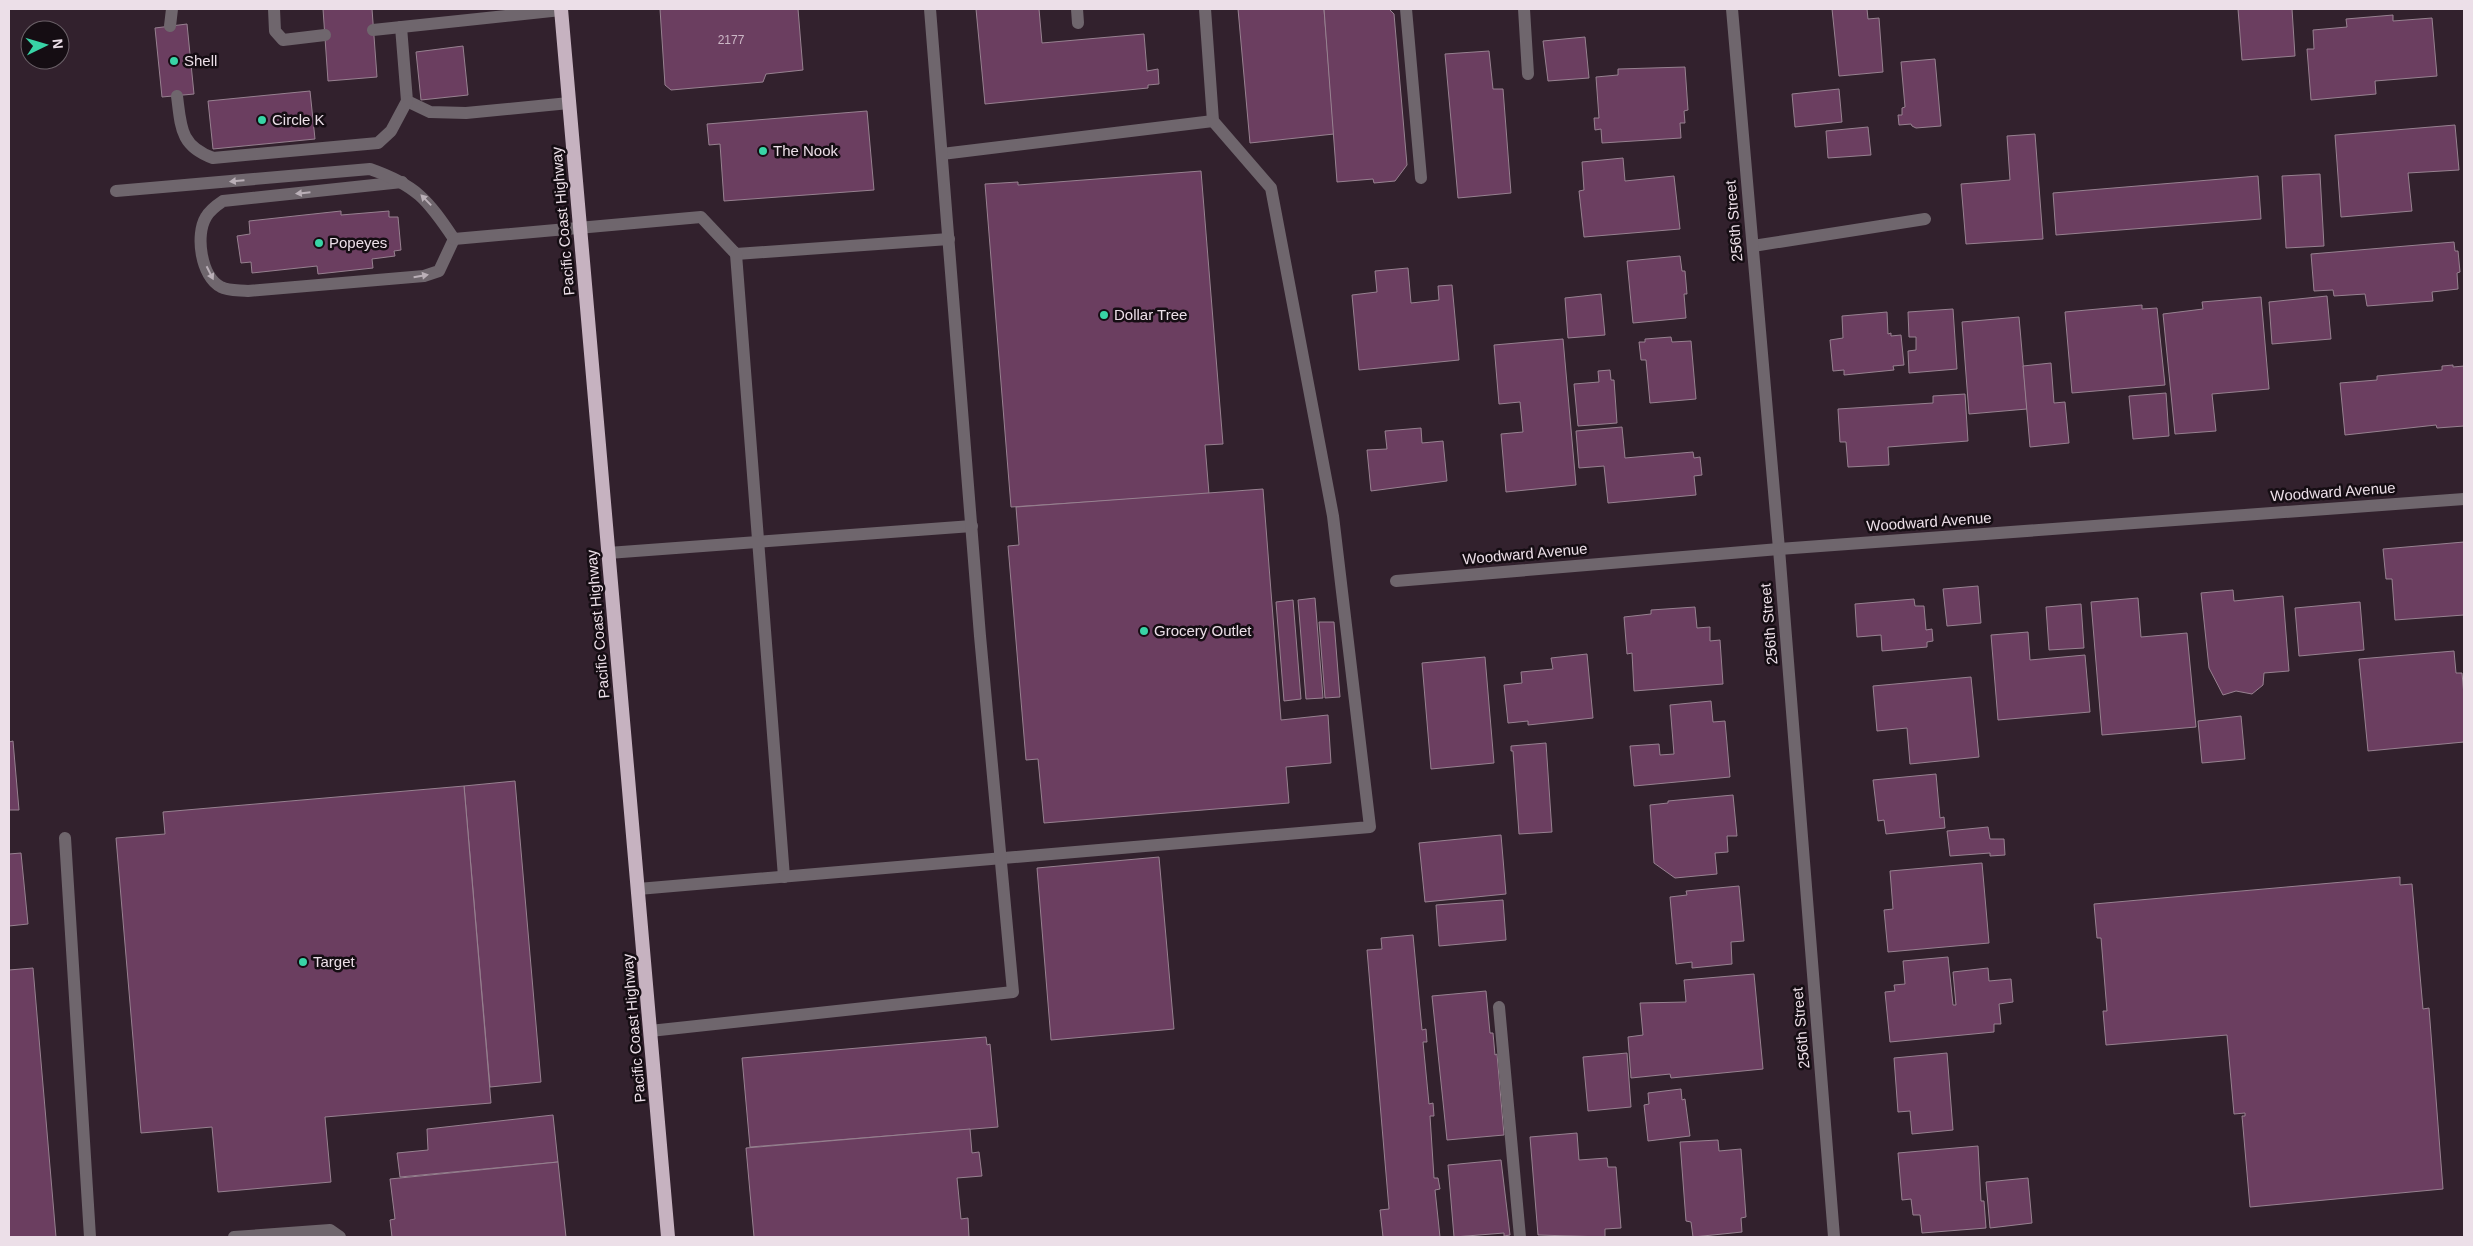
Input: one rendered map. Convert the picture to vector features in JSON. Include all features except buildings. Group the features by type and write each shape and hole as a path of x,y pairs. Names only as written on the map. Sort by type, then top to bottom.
{"highway":[{"name":"Pacific Coast Highway","path":"561,9 668,1237"}],"street":[{"path":"170,26 172,9"},
{"path":"274,9 275,31 283,40 325,35"},
{"path":"373,30 561,9"},
{"path":"650,1031 1013,992 1000,859 930,9"},
{"path":"1077,9 1078,22"},
{"path":"638,889 1370,827 1333,516 1271,188 1213,121 1205,9"},
{"path":"1406,9 1421,178"},
{"path":"1524,9 1528,74"},
{"name":"256th Street","path":"1732,9 1779,549 1834,1237"},
{"path":"177,96 181,130 190,145 213,158 378,143 391,131 407,101 401,27"},
{"path":"407,101 430,112 466,113 569,103"},
{"path":"942,154 1213,121"},
{"path":"116,191 370,169 402,182 419,193 434,209 454,239"},
{"path":"402,182 223,201 205,218 202,228 201,246 212,279 221,287 248,291 424,276 440,270 454,239"},
{"path":"454,239 701,217 736,254 784,877"},
{"path":"1753,246 1925,218"},
{"path":"736,254 949,240"},
{"name":"Woodward Avenue","path":"1396,581 1779,549 2464,499"},
{"path":"608,554 972,526"},
{"path":"65,838 90,1237"},
{"path":"1499,1007 1520,1237"},
{"path":"234,1237 335,1234"}],"place":[{"name":"Shell","path":"174,61"},
{"name":"Circle K","path":"262,120"},
{"name":"The Nook","path":"763,151"},
{"name":"Popeyes","path":"319,243"},
{"name":"Dollar Tree","path":"1104,315"},
{"name":"Grocery Outlet","path":"1144,631"},
{"name":"Target","path":"303,962"}]}
